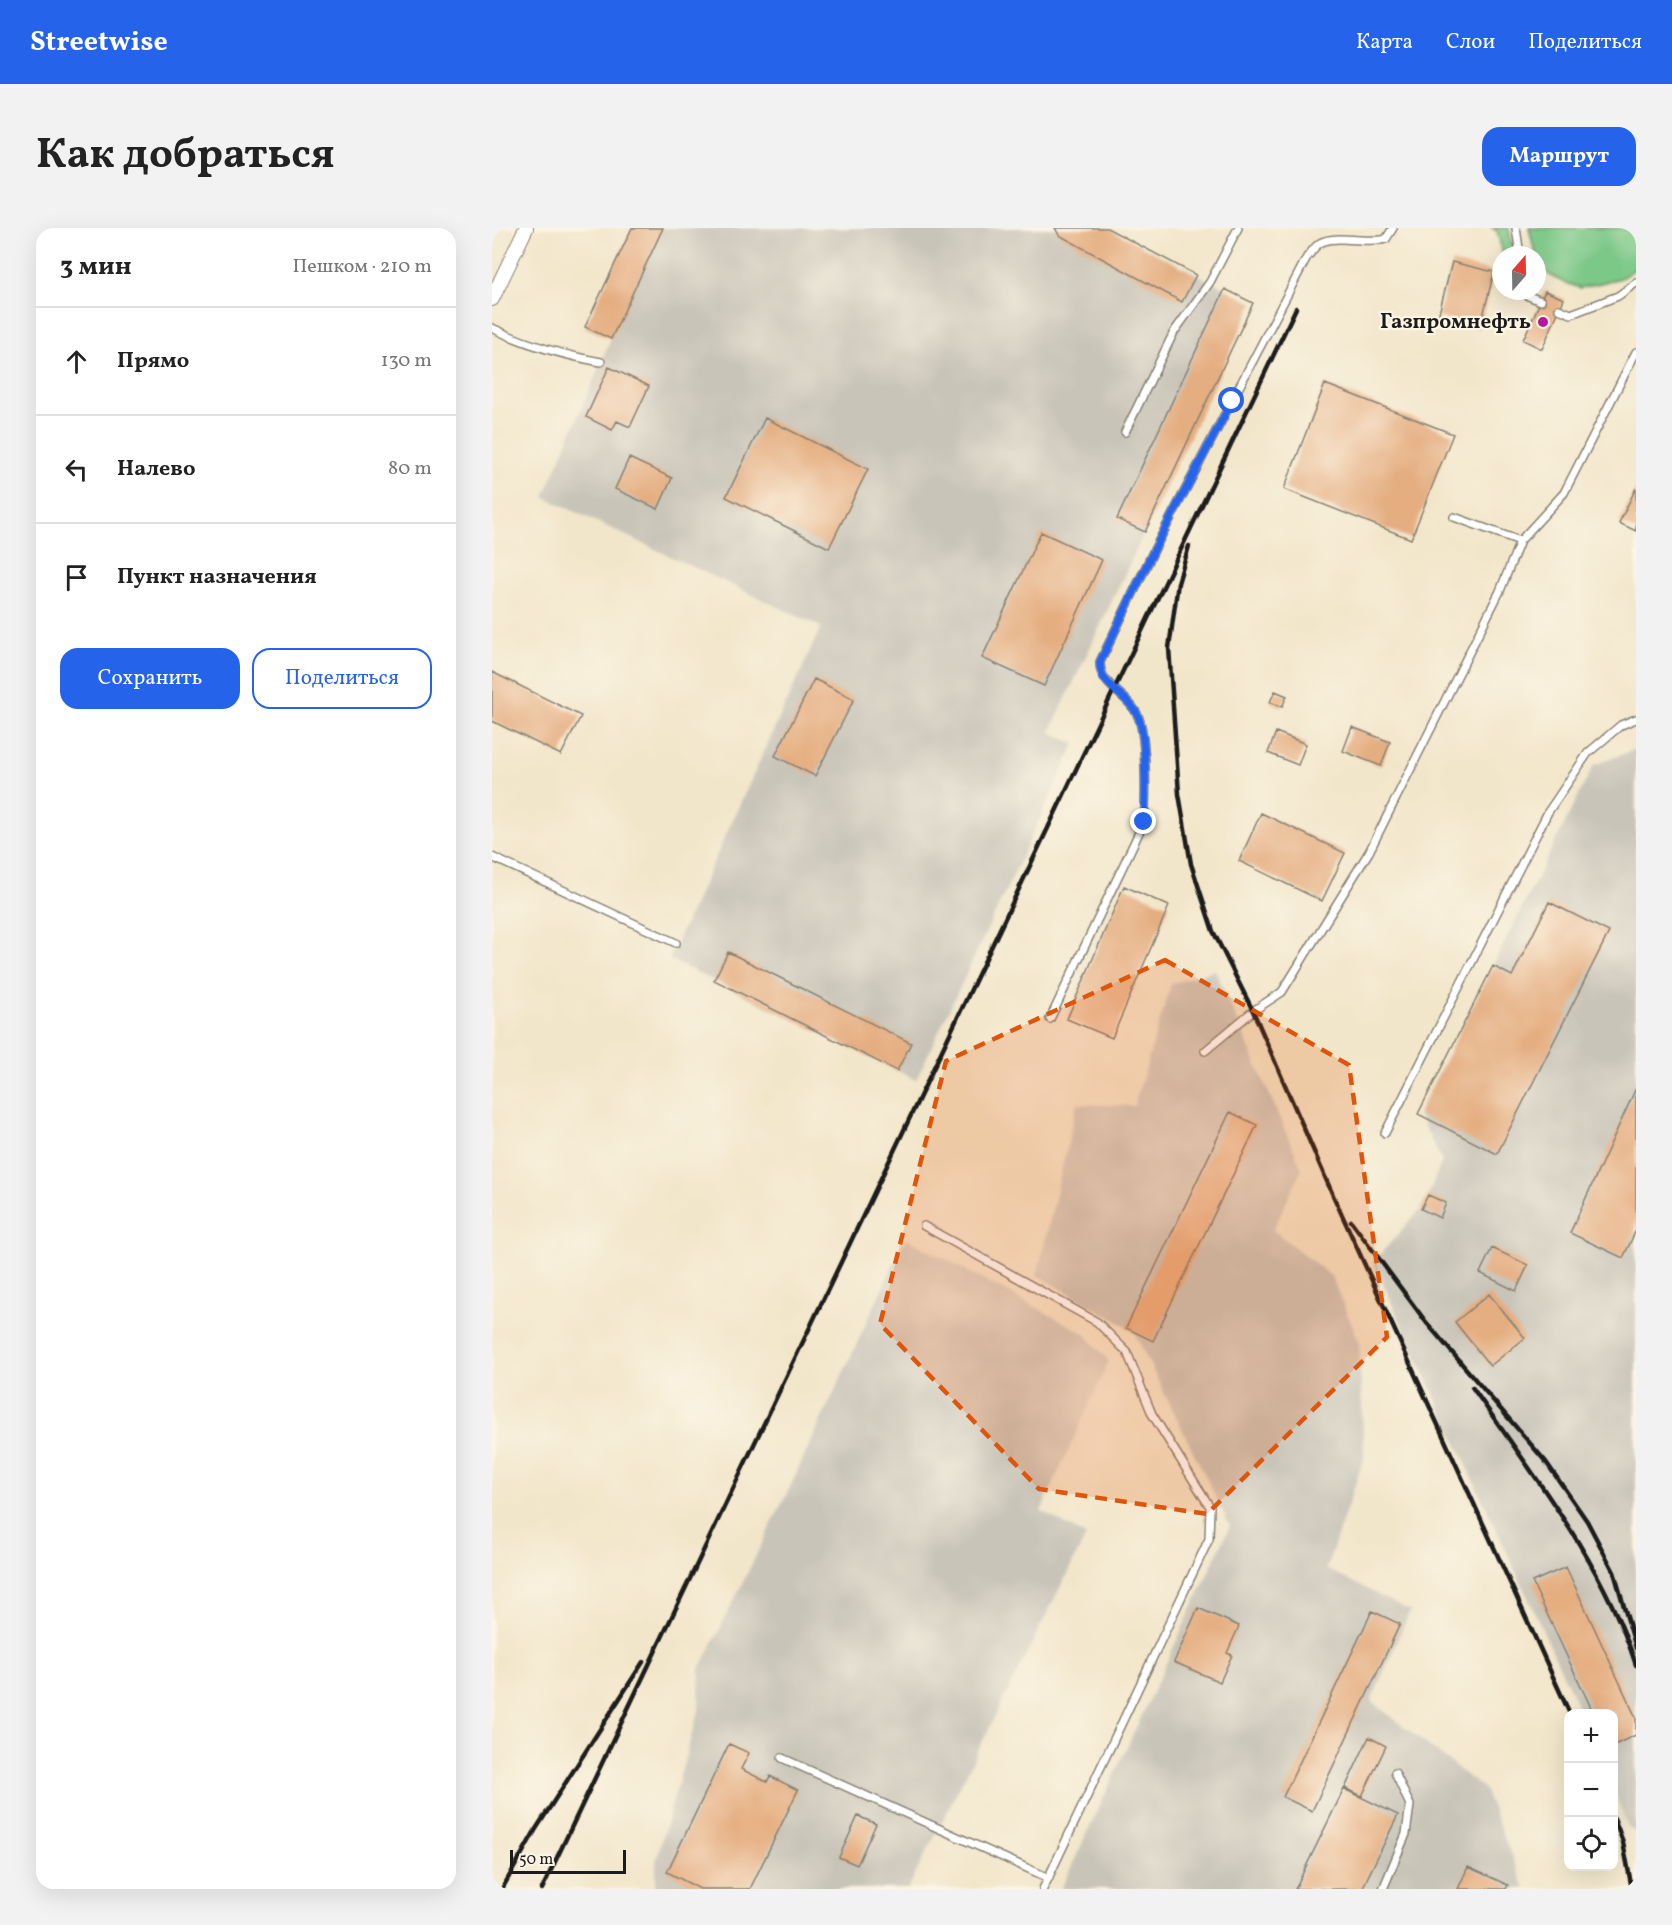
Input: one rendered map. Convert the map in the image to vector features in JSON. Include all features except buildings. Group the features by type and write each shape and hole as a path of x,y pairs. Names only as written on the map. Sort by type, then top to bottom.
{"street":[{"path":"492,299 526,228"}],"lane":[{"path":"1125,432 1174,332 1210,282 1238,228"},
{"path":"1050,1019 1144,822 1146,804 1142,745 1137,714 1105,681 1100,672 1100,662 1154,550 1307,257 1319,243 1328,240 1376,242 1386,239 1393,228"},
{"path":"1516,228 1519,246"},
{"path":"1559,309 1571,314 1618,296 1636,283"},
{"path":"492,328 519,341 551,351 602,362"},
{"path":"1205,1051 1253,1011 1282,992 1369,852 1500,591 1520,541 1564,493 1636,352"},
{"path":"1454,517 1520,541"},
{"path":"1385,1133 1548,812 1588,753 1621,725 1636,719"},
{"path":"492,857 676,943"},
{"path":"924,1226 1097,1322 1126,1352 1152,1414 1210,1507 1209,1539 1043,1889"},
{"path":"782,1758 1049,1878"},
{"path":"1383,1889 1406,1834 1410,1805 1395,1773"}],"highlighted area":[{"path":"1165,960 1349,1065 1387,1337 1207,1514 1039,1489 880,1324 946,1061"}],"shaded area":[{"path":"632,228 1107,228 1253,303 1050,732 1075,744 916,1080 669,959 821,627 544,497 611,339 585,327"},
{"path":"1636,749 1636,1832 1628,1828 1618,1802 1618,1709 1579,1709 1373,1262 1421,1209 1428,1195 1442,1161 1418,1114 1594,765"},
{"path":"1215,970 1302,1169 1273,1230 1331,1276 1359,1341 1364,1458 1326,1569 1410,1611 1371,1701 1484,1789 1525,1889 1061,1889 1230,1526 1133,1330 1037,1275 1077,1104 1134,1106 1171,984"},
{"path":"906,1238 1084,1333 1109,1361 1041,1511 1086,1536 908,1889 656,1889 656,1860 699,1710 700,1669 791,1485"}],"green space":[{"path":"1492,228 1509,228 1512,246 1501,246 1497,231"},
{"path":"1529,228 1636,228 1636,268 1621,278 1580,288 1555,278 1546,271 1546,246 1534,246"}],"railway":[{"path":"542,1889 1296,308"},
{"path":"1189,546 1178,583 1169,648 1179,794 1191,864 1213,931 1253,1011 1332,1193 1568,1709"},
{"path":"1351,1221 1426,1322 1546,1462 1587,1521 1614,1572 1636,1648"},
{"path":"1472,1387 1565,1520 1586,1555 1622,1627 1636,1665"},
{"path":"502,1889 536,1829 643,1662"},
{"path":"1618,1829 1623,1842 1632,1889"}],"place":[{"name":"Газпромнефть","path":"1543,322"}],"route":[{"path":"1144,822 1146,804 1142,734 1137,714 1127,701 1105,681 1100,672 1100,662 1154,550 1232,401"}]}
